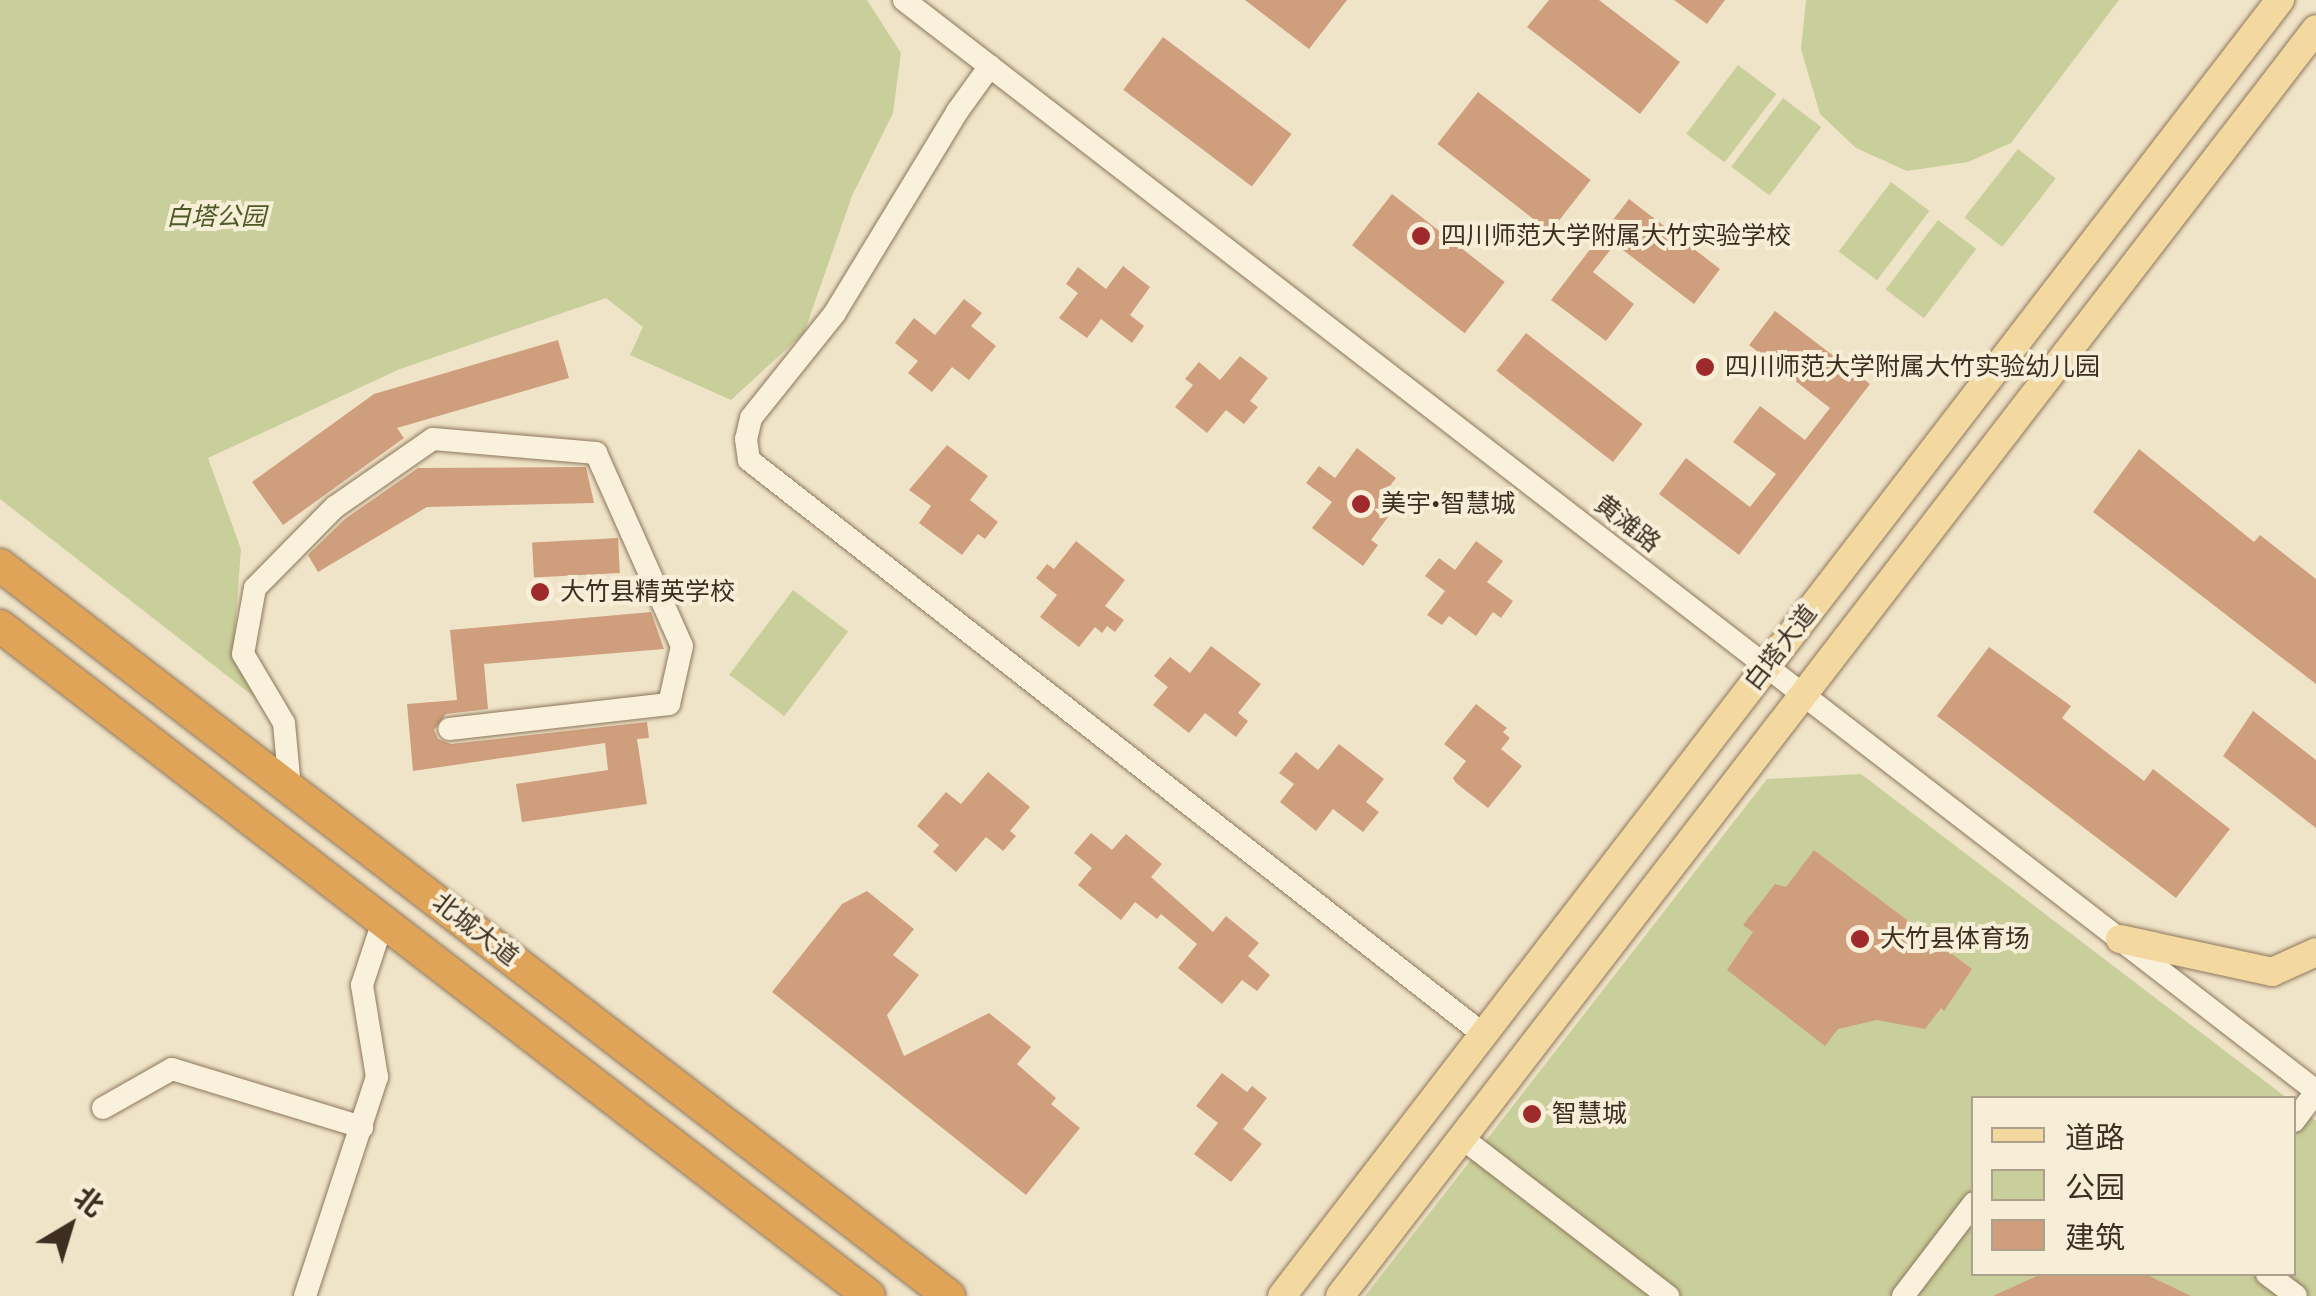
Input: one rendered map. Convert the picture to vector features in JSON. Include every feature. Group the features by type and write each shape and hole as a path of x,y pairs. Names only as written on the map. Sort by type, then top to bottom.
{"highway":[{"name":"北城大道","path":"0,565 949,1296"},
{"name":"北城大道","path":"0,626 869,1296"}],"main road":[{"name":"白塔大道","path":"1282,1296 2280,0"},
{"name":"白塔大道","path":"1340,1296 2316,29"},
{"path":"2120,939 2272,972 2316,952"}],"street":[{"name":"黄滩路","path":"904,0 2316,1092"},
{"path":"990,66 956,112 835,313 751,418 746,438 750,460 1483,1034"},
{"path":"290,788 284,723 243,654 255,588 336,506 433,439 596,454 682,646 668,704 449,729"},
{"path":"305,1296 376,1078 362,984 383,921"},
{"path":"104,1108 172,1069 362,1127"},
{"path":"2296,1118 2316,1092"},
{"path":"1462,1138 1668,1296"},
{"path":"1903,1296 1971,1207"},
{"path":"2270,1276 2296,1296"}],"green space":[{"name":"白塔公园","path":"0,0 867,0 901,53 893,113 852,196 804,333 731,400 630,355 643,327 606,298 400,369 208,458 241,549 234,645 266,706 0,499"},
{"path":"1806,0 2119,0 2011,143 1968,162 1907,171 1856,148 1820,114 1801,49"},
{"path":"1738,65 1776,94 1725,163 1686,134"},
{"path":"1783,98 1821,127 1770,196 1731,167"},
{"path":"2018,149 2056,179 2002,247 1964,218"},
{"path":"1891,182 1929,211 1877,280 1839,251"},
{"path":"1938,220 1976,249 1924,318 1886,289"},
{"path":"793,590 848,632 784,716 729,675"},
{"name":"大竹县体育场","path":"1861,774 2284,1096 1971,1096 1971,1276 2296,1276 2296,1106 2316,1121 2316,1296 1365,1296 1767,779"}],"building":[{"path":"1245,0 1347,0 1309,49"},
{"path":"1549,0 1599,0 1680,62 1640,114 1527,27"},
{"path":"1674,0 1725,0 1707,24"},
{"path":"1163,37 1292,134 1252,187 1123,90"},
{"path":"1478,92 1591,180 1550,232 1437,144"},
{"path":"1392,194 1505,282 1465,333 1352,245"},
{"path":"1629,199 1720,269 1694,304 1615,244 1593,272 1634,304 1606,341 1551,300"},
{"path":"1123,266 1150,287 1130,315 1144,326 1132,343 1101,319 1087,338 1059,318 1078,293 1066,284 1078,267 1106,289"},
{"path":"964,299 982,313 971,326 996,346 969,380 952,367 932,392 908,373 918,361 895,343 914,318 935,335"},
{"path":"1775,311 1870,384 1739,555 1659,494 1686,458 1750,507 1776,474 1733,442 1760,406 1805,440 1830,408 1749,345"},
{"path":"1526,333 1643,424 1613,462 1496,371"},
{"path":"558,340 569,378 397,428 404,438 283,525 252,482 374,394"},
{"path":"1240,356 1268,378 1250,401 1258,407 1244,424 1226,410 1207,433 1175,407 1193,385 1185,379 1199,362 1220,380"},
{"path":"947,445 988,476 970,500 998,522 985,539 978,534 962,555 919,523 931,506 909,490"},
{"name":"美宇•智慧城","path":"1357,448 1396,478 1380,499 1394,509 1371,540 1378,545 1363,566 1312,528 1332,502 1306,483 1319,466 1335,478"},
{"path":"2139,449 2254,542 2260,535 2316,579 2316,684 2093,512"},
{"name":"大竹县精英学校","path":"586,467 594,503 427,507 318,572 308,555 345,519 418,468"},
{"name":"大竹县精英学校","path":"618,538 620,573 534,577 532,543"},
{"path":"1076,541 1125,580 1105,606 1124,620 1115,632 1107,626 1102,633 1095,627 1079,647 1040,617 1057,595 1036,578 1047,564 1054,569"},
{"name":"美宇•智慧城","path":"1476,541 1503,561 1487,582 1513,601 1501,618 1493,612 1476,636 1449,616 1442,625 1427,615 1445,591 1425,576 1439,558 1455,570"},
{"path":"651,612 664,649 484,664 488,709 446,714 434,730 438,739 451,744 647,722 649,738 637,739 647,804 522,822 516,784 608,770 605,743 413,771 407,704 457,700 450,630"},
{"path":"1211,646 1261,684 1238,713 1248,721 1236,737 1205,713 1189,733 1153,705 1168,687 1154,676 1170,657 1190,673"},
{"path":"1989,647 2071,706 2062,718 2144,781 2153,769 2230,829 2176,898 1937,716"},
{"path":"1476,704 1507,728 1503,732 1510,738 1501,749 1522,766 1488,808 1456,783 1453,778 1466,761 1444,744"},
{"path":"2253,711 2316,760 2316,828 2223,756"},
{"path":"1339,744 1384,779 1366,802 1379,812 1363,832 1333,809 1316,831 1280,802 1294,784 1279,773 1296,752 1318,770"},
{"path":"988,772 1030,807 1010,831 1016,836 1003,851 986,837 956,872 933,852 939,845 917,826 946,792 961,804"},
{"path":"1091,833 1112,850 1126,834 1162,864 1151,877 1213,932 1226,916 1259,943 1248,956 1270,975 1257,991 1242,980 1222,1004 1178,968 1197,944 1161,914 1157,919 1135,902 1121,920 1078,885 1092,868 1074,853"},
{"path":"1814,850 1972,969 1944,1011 1941,1008 1925,1029 1877,1020 1838,1029 1825,1046 1727,970 1753,932 1743,925 1775,884 1786,887"},
{"path":"867,891 914,929 893,955 919,975 887,1015 904,1056 989,1013 1031,1047 1017,1064 1056,1098 1051,1104 1080,1128 1026,1195 772,992 842,904"},
{"path":"1222,1073 1247,1092 1252,1086 1267,1098 1243,1129 1262,1144 1231,1182 1194,1154 1218,1123 1196,1106"},
{"path":"2037,1276 2149,1276 2191,1296 1993,1296"}],"place":[{"name":"四川师范大学附属大竹实验学校","path":"1421,236"},
{"name":"四川师范大学附属大竹实验幼儿园","path":"1705,367"},
{"name":"美宇•智慧城","path":"1361,504"},
{"name":"大竹县精英学校","path":"540,592"},
{"name":"大竹县体育场","path":"1860,939"},
{"name":"智慧城","path":"1532,1114"}]}
